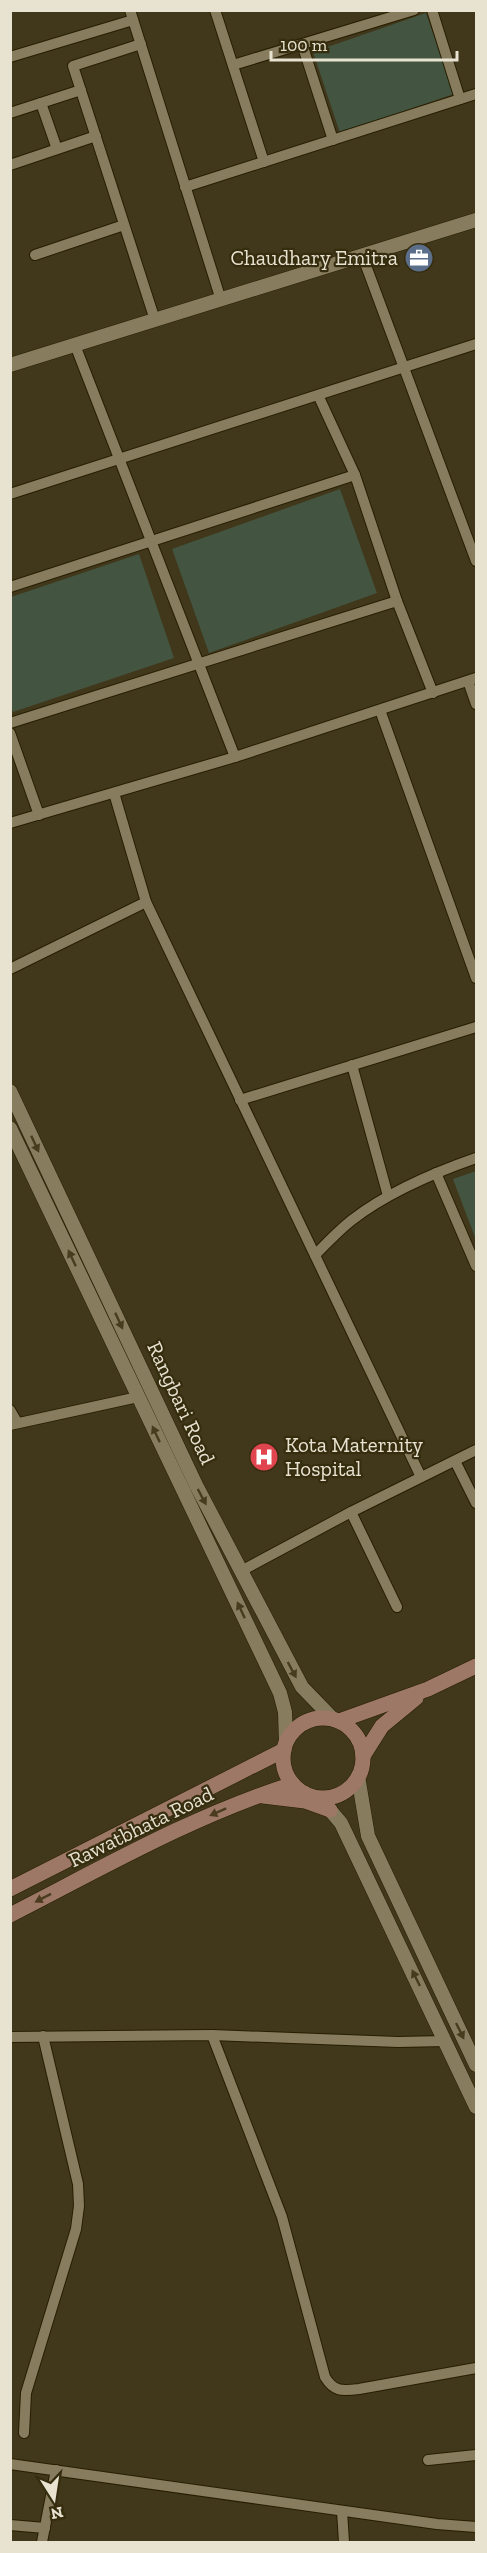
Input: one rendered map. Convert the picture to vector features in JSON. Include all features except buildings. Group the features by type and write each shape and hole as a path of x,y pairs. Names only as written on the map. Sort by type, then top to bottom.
{"main road":[{"path":"337,1721 428,1689 477,1666"},
{"path":"363,1756 356,1735 337,1721 323,1718 300,1725 285,1746 283,1764 298,1789 316,1797 335,1795 351,1786 358,1776 363,1756 382,1726 428,1689"},
{"name":"Rawatbhata Road","path":"10,1889 285,1746"},
{"name":"Rawatbhata Road","path":"10,1915 200,1820 256,1795 298,1789"},
{"path":"256,1795 305,1801 330,1810"}],"street":[{"path":"215,10 264,162"},
{"path":"233,65 414,10"},
{"path":"432,10 460,99"},
{"path":"10,57 131,15 220,300"},
{"path":"141,44 73,66 155,320"},
{"path":"302,44 333,140"},
{"path":"10,113 81,90"},
{"path":"185,187 477,93"},
{"path":"41,103 57,149"},
{"path":"10,165 96,136"},
{"path":"10,365 477,220"},
{"path":"35,255 124,225"},
{"path":"362,255 477,561"},
{"path":"10,494 477,344"},
{"path":"75,345 235,757"},
{"path":"318,395 355,475 397,601 433,693"},
{"path":"10,587 355,475"},
{"path":"10,723 397,601"},
{"path":"10,823 235,757 472,680 477,704"},
{"path":"380,710 477,978"},
{"path":"10,733 39,815"},
{"path":"114,793 146,902 422,1477"},
{"path":"10,969 146,902"},
{"path":"240,1100 477,1027"},
{"path":"352,1065 388,1196"},
{"name":"Rangbari Road","path":"10,1091 196,1485 302,1688 337,1721"},
{"name":"Rangbari Road","path":"10,1128 280,1693 285,1712 285,1746"},
{"path":"315,1255 351,1220 388,1196 436,1173 477,1158"},
{"path":"436,1173 477,1266"},
{"path":"10,1410 14,1424 138,1397"},
{"path":"242,1572 351,1512 477,1450"},
{"path":"455,1461 477,1503"},
{"path":"351,1512 397,1607"},
{"path":"358,1776 368,1836 477,2064"},
{"path":"298,1789 330,1810 341,1823 476,2106"},
{"path":"352,1845 368,1836"},
{"path":"432,2011 447,2003"},
{"path":"10,2037 212,2035 398,2042 446,2041"},
{"path":"212,2035 282,2217 325,2377 332,2388 341,2391 359,2389 477,2368"},
{"path":"24,2433 26,2394 76,2229 79,2206 78,2184 43,2036"},
{"path":"428,2460 477,2456"},
{"path":"10,2464 476,2528"},
{"path":"42,2542 56,2470"},
{"path":"342,2511 344,2542"},
{"path":"10,2525 45,2528"}],"green space":[{"path":"426,13 454,94 340,133 313,52"},
{"path":"340,489 377,593 209,653 172,549"},
{"path":"139,554 174,658 13,712 10,704 11,597"},
{"path":"476,1171 476,1240 453,1179"}],"place":[{"name":"Chaudhary Emitra","path":"419,258"},
{"name":"Kota Maternity Hospital","path":"264,1457"}]}
